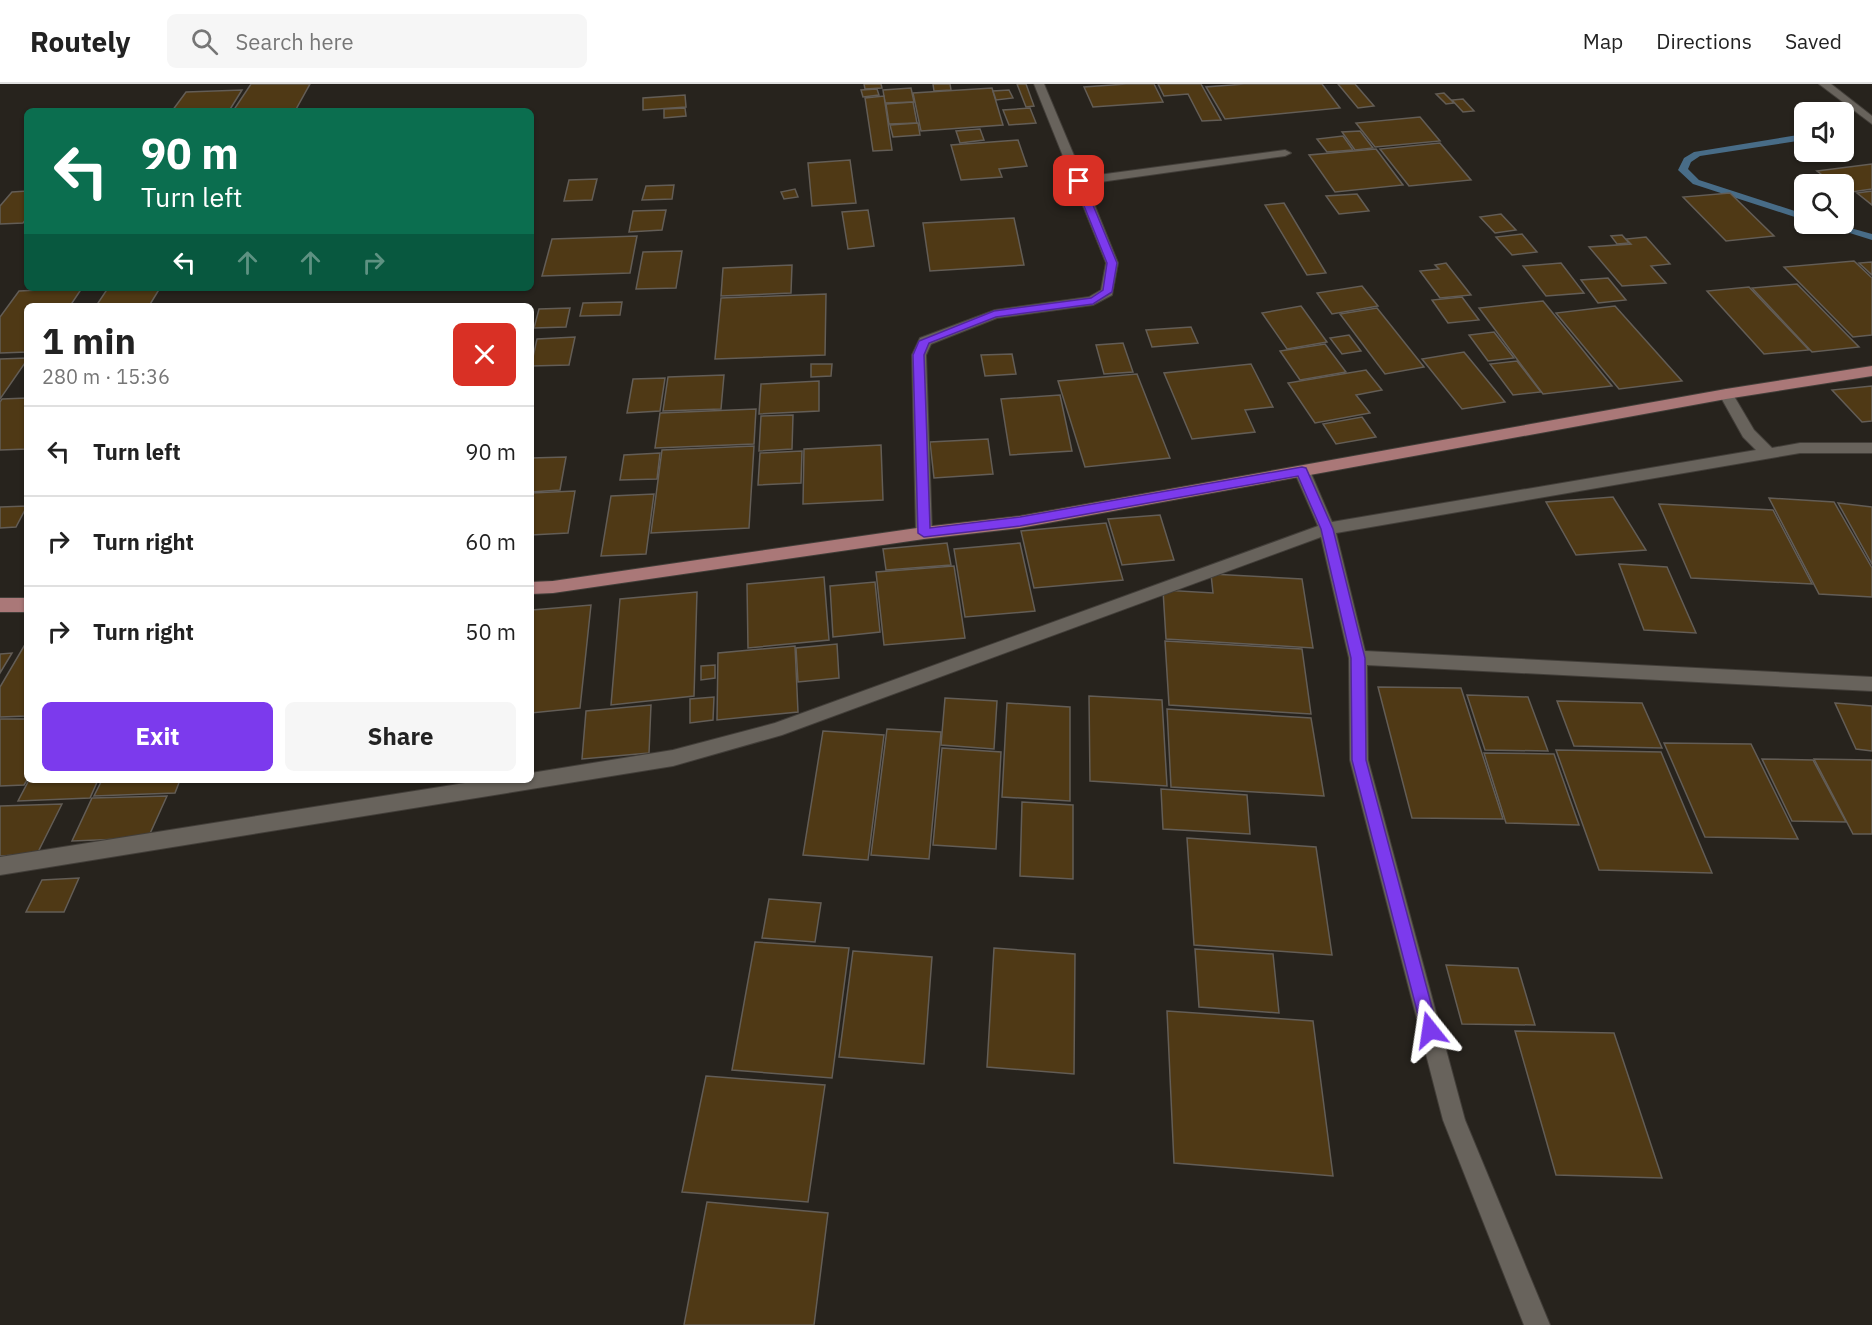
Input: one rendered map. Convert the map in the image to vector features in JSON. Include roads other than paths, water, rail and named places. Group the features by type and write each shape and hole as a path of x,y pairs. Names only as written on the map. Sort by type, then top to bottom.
{"main road":[{"path":"534,588 924,533 1020,522 1726,394 1872,371"},
{"path":"0,606 24,605"}],"street":[{"path":"924,533 919,355 925,341 994,314 1093,301 1107,292 1112,263 1039,84"},
{"path":"1824,84 1872,121"},
{"path":"1079,181 1285,153"},
{"path":"1726,394 1748,433 1768,453"},
{"path":"534,780 673,758 776,730 1327,529 1800,448 1872,448"},
{"path":"1302,471 1327,529 1358,658 1359,760 1451,1108 1537,1325"},
{"path":"1358,658 1872,684"},
{"path":"0,866 517,783"}],"waterway":[{"path":"1794,139 1697,154 1687,160 1683,170 1696,182 1794,214"},
{"path":"1854,232 1872,237"}]}
